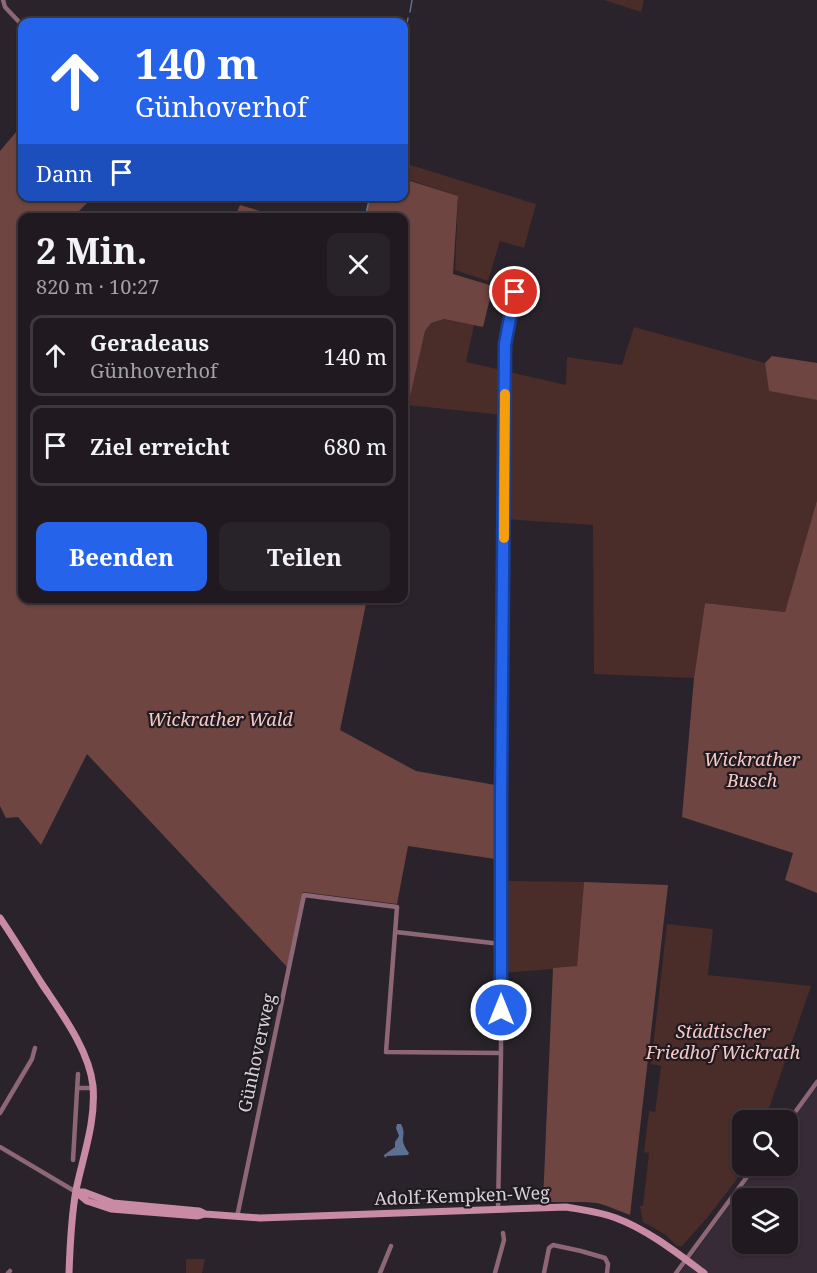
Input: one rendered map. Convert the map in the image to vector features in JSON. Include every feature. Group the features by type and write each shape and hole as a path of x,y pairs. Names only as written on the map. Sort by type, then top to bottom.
{"main road":[{"path":"0,918 81,1047 93,1088 92,1119 76,1192 70,1234 69,1273"},
{"name":"Adolf-Kempken-Weg","path":"76,1192 84,1192 112,1203 260,1218 566,1207 600,1213 631,1224 704,1273"}],"street":[{"path":"3,0 5,6 18,21"},
{"path":"0,11 5,6"},
{"path":"498,1209 505,344 515,292"},
{"name":"Günhoverweg","path":"237,1217 304,895 397,907 396,932"},
{"path":"501,944 396,932 386,1052 501,1053"},
{"path":"0,1113 32,1059 35,1048"},
{"path":"73,1160 78,1074"},
{"path":"798,1110 815,1089 817,1082"},
{"path":"77,1088 93,1088"},
{"path":"0,1147 76,1192"},
{"path":"676,1273 748,1176"},
{"path":"495,1273 504,1240 503,1233"},
{"path":"544,1273 549,1248 554,1245 605,1258 608,1264 607,1273"},
{"path":"380,1273 392,1246"}],"shaded area":[{"path":"817,1086 817,1273 680,1273 732,1202 732,1254 798,1254 798,1188 742,1188 751,1176 798,1176 798,1112"}],"green space":[{"path":"604,0 644,0 641,12"},
{"name":"Wickrather Wald","path":"18,130 18,201 89,201 77,213 18,213 18,603 366,603 340,730 416,771 501,786 502,860 408,846 397,904 303,892 287,967 87,754 41,845 18,817 6,818 0,806 0,151"},
{"path":"408,164 536,204 524,248 500,241 488,281 455,270 458,196 408,179"},
{"path":"408,180 458,196 453,274 493,286 483,327 444,319 431,323 425,331 408,405 408,213 366,213 369,201 408,201"},
{"path":"240,205 267,213 237,213"},
{"path":"444,319 474,325 466,362 566,385 567,357 622,365 634,327 765,363 770,391 817,400 817,500 785,612 705,603 694,678 594,674 593,525 505,519 503,415 408,405 425,331 431,323"},
{"path":"772,356 817,363 817,400 769,391 765,363"},
{"name":"Wickrather Busch","path":"817,500 817,893 785,880 793,853 682,817 694,678 705,603 785,612"},
{"path":"502,881 584,882 577,967 503,973"},
{"path":"584,882 668,885 630,1215 597,1203 543,1202 553,968 577,966"},
{"name":"Städtischer Friedhof Wickrath","path":"667,924 713,929 708,975 811,986 768,1110 732,1110 732,1176 739,1176 682,1246 677,1246 666,1235 643,1222 640,1206 643,1206 649,1153 644,1152 649,1111 655,1112 661,1066 651,1064"},
{"path":"186,1259 205,1259 202,1273 186,1273"}],"water":[{"path":"397,1124 401,1124 403,1128 403,1140 409,1153 385,1158 384,1155 395,1147 399,1136"}],"waterway":[{"path":"410,12 412,0"},
{"path":"366,213 369,201"}],"slow traffic":[{"path":"504,538 505,394"}],"route":[{"path":"501,1010 505,344 515,292"}]}
